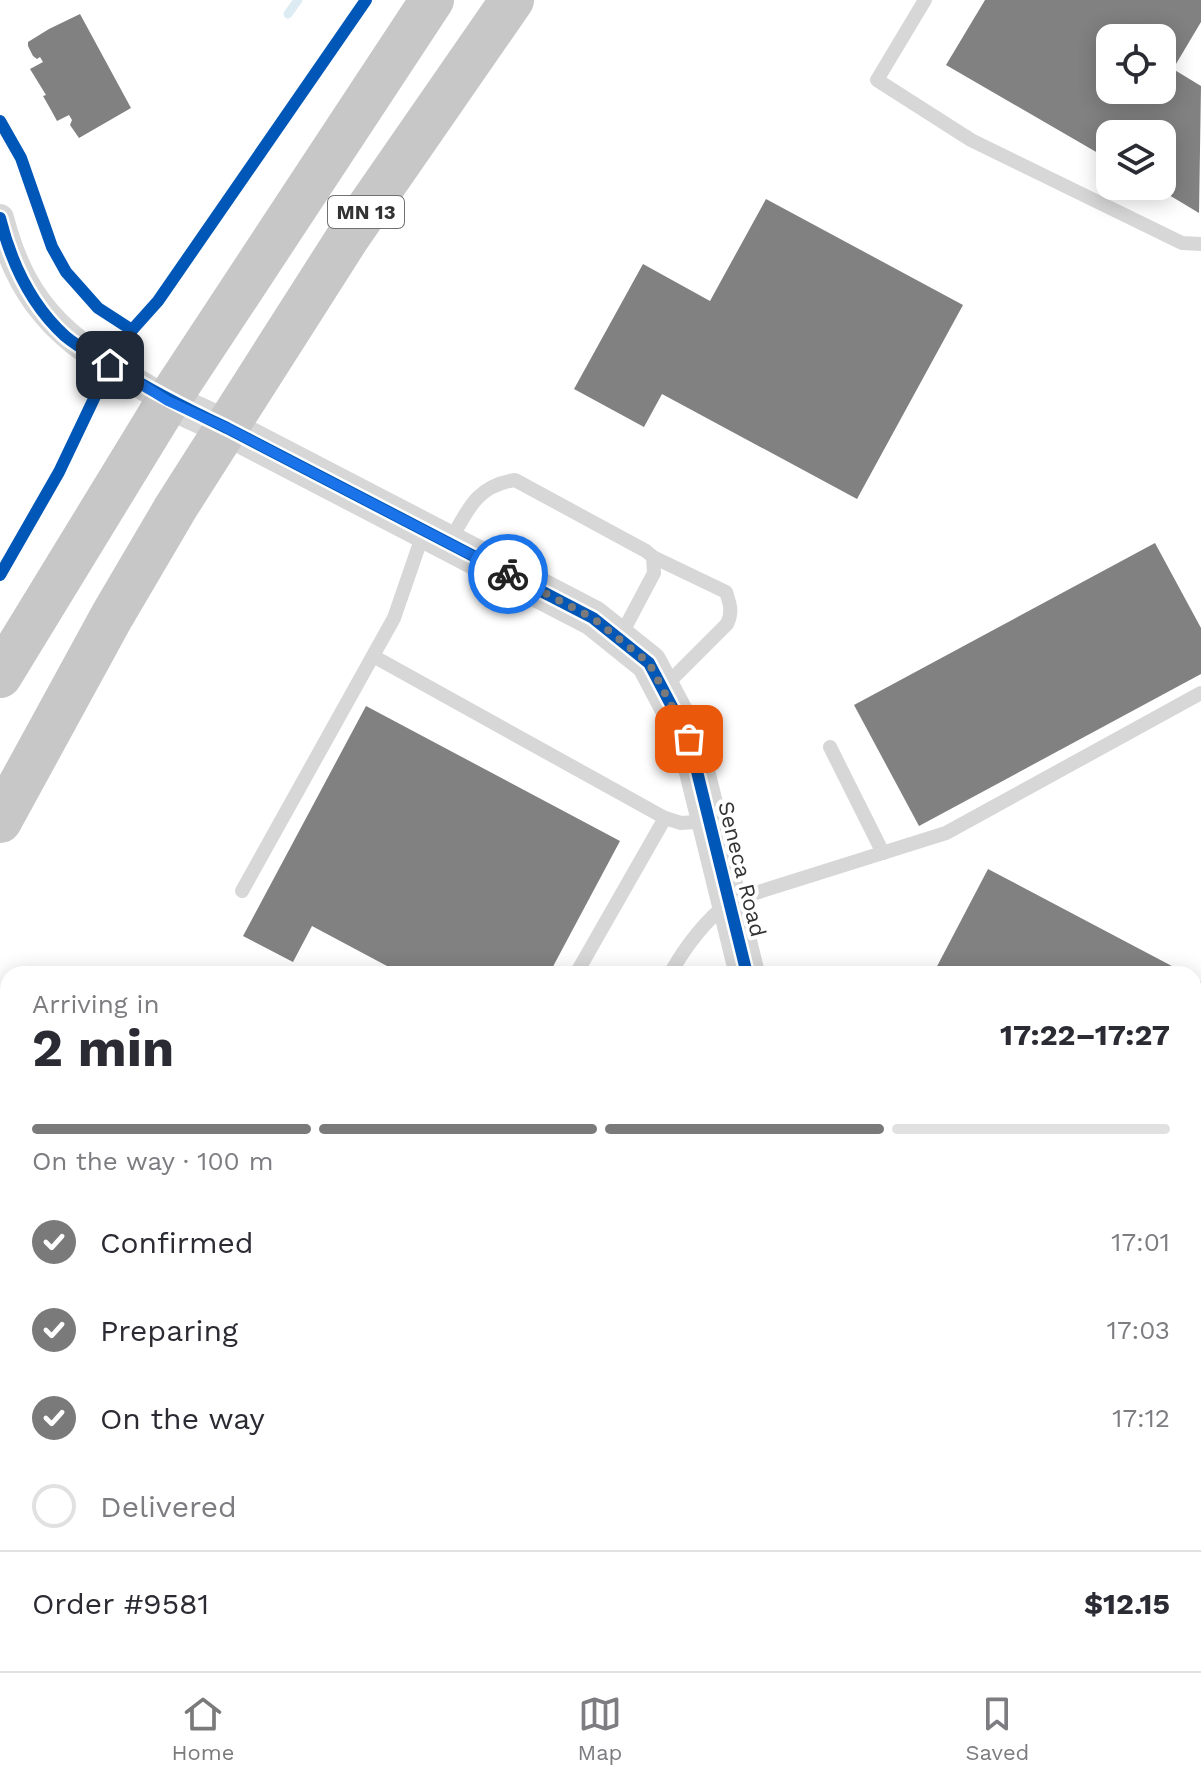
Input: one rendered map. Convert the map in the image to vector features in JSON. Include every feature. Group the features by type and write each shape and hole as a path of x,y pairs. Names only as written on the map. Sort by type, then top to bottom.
{"highway":[{"name":"MN 13","path":"0,676 168,401 432,0"},
{"name":"MN 13","path":"0,821 112,616 227,428 348,237 512,0"}],"street":[{"path":"0,218 27,290 65,336 168,401"},
{"name":"Seneca Road","path":"168,401 227,428 593,618 649,663 689,739 745,966"}],"lane":[{"path":"925,0 877,80 971,140 1182,243 1201,244"},
{"path":"242,891 436,537 494,484 515,480 653,557 726,592 731,605 727,624 662,689"},
{"path":"619,639 654,573 653,557"},
{"path":"373,656 665,818 681,823 710,821"},
{"path":"674,966 708,919 730,901 946,833 1201,693"},
{"path":"830,747 883,853"},
{"path":"581,966 665,818"}],"building":[{"path":"985,0 1201,0 1201,22 1176,64 1176,24 1096,24 1096,104 1176,104 1176,71 1201,86 1199,213 1176,199 1176,120 1096,120 1096,152 946,65"},
{"path":"80,14 131,108 79,138 70,125 72,120 69,115 57,121 43,96 46,95 30,69 43,62 40,57 37,59 33,56 28,42"},
{"path":"766,199 963,305 857,499 662,394 644,427 574,389 643,264 710,301"},
{"path":"1155,543 1201,628 1201,674 919,826 854,705"},
{"path":"366,706 620,841 553,966 387,966 312,926 293,962 243,936"},
{"path":"988,869 1172,966 937,966"}],"waterway":[{"path":"288,14 298,0"}],"cycle path":[{"path":"0,575 59,472 110,365 132,330 158,301 366,0"},
{"path":"0,121 21,158 52,247 66,272 98,308 132,330"},
{"path":"0,218 16,266 32,297 53,324 76,344 168,399 593,618 649,663 689,739 745,966"}],"way so far":[{"path":"508,574 593,618 649,663 689,739"}],"route":[{"path":"110,365 168,401 227,428 508,574"}]}
